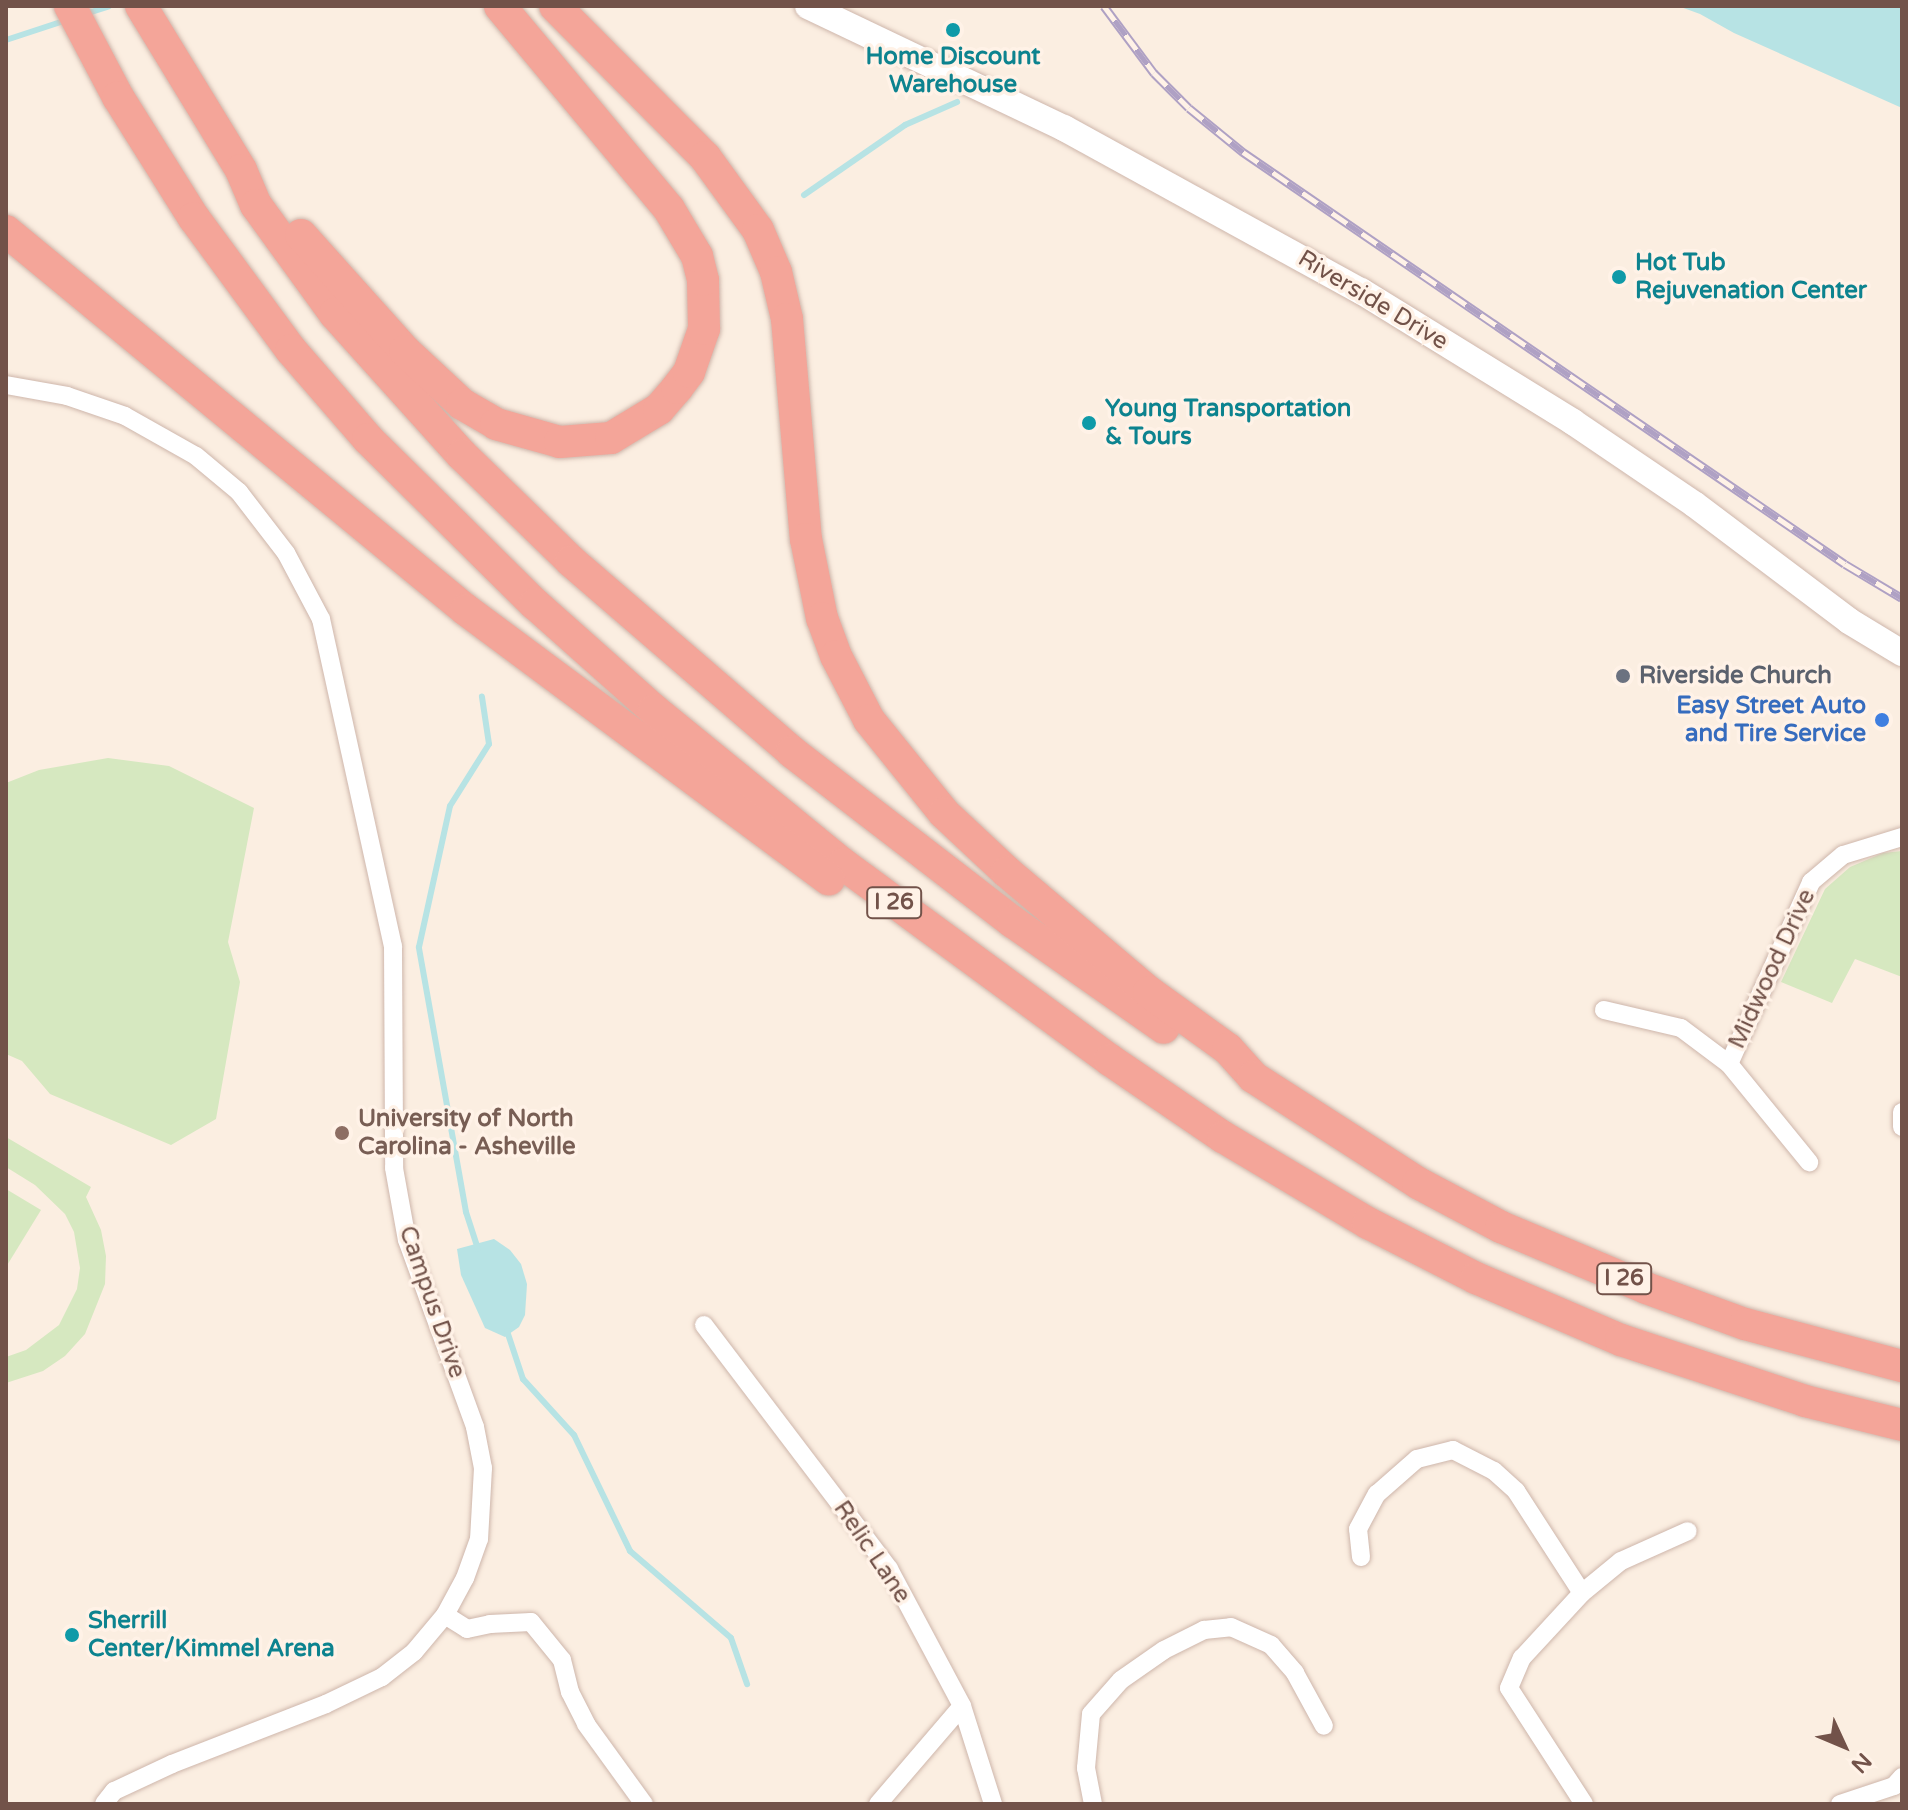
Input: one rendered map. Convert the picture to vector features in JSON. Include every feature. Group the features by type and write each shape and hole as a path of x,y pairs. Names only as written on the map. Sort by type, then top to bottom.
{"highway":[{"name":"I 26","path":"70,6 118,97 194,218 291,350 368,439 546,614 757,796 980,967 1110,1060 1305,1187 1476,1278 1565,1318 1693,1365 1805,1401 1893,1423"},
{"name":"I 26","path":"141,6 241,170 256,205 335,314 443,436 571,561 691,667 880,822 1159,1025 1234,1075 1253,1077 1406,1176 1501,1227 1587,1265 1731,1319 1902,1366"},
{"path":"241,170 273,198 352,294 405,351 462,404 496,424 560,442 586,443 611,438 635,426 659,409 677,388 697,351 704,329 705,303 697,256 669,209 500,6"},
{"path":"555,6 714,168 758,230 770,258 787,319 806,539 822,618 836,656 869,720 944,813 1149,992 1228,1049 1253,1077"},
{"path":"6,231 332,502 602,714 1071,1053 1110,1060"}],"main road":[{"name":"Riverside Drive","path":"808,6 1064,128 1361,291 1573,422 1694,504 1831,608 1902,653"}],"street":[{"name":"Campus Drive","path":"6,385 67,396 125,416 196,456 239,492 286,553 321,619 393,946 394,1168 407,1240 475,1427 483,1468 479,1539 465,1578 445,1615 414,1652 382,1677 326,1704 172,1764 114,1791 104,1804"},
{"name":"Midwood Drive","path":"1729,1064 1811,882 1843,855 1902,837"},
{"path":"1604,1010 1681,1028 1729,1064 1809,1162"},
{"path":"1902,1112 1902,1127"},
{"name":"Relic Lane","path":"704,1325 889,1569 962,1706 993,1804"},
{"path":"1361,1557 1358,1529 1377,1494 1417,1459 1453,1450 1494,1471 1516,1491 1582,1593"},
{"path":"1584,1804 1509,1688 1522,1658 1582,1593 1621,1561 1688,1531"},
{"path":"445,1615 467,1629 531,1622 562,1660 570,1692 586,1724 644,1804"},
{"path":"1093,1804 1086,1768 1091,1714 1121,1680 1164,1650 1204,1630 1231,1627 1271,1645 1295,1673 1324,1726"},
{"path":"878,1804 962,1706"},
{"path":"1840,1804 1899,1787"}],"green space":[{"path":"108,758 169,766 254,808 228,942 240,982 216,1119 171,1145 50,1094 22,1061 6,1054 6,783 39,770"},
{"path":"1902,851 1902,977 1855,959 1832,1003 1781,982 1825,889 1850,867 1883,853"},
{"path":"6,1137 91,1187 86,1197 101,1230 106,1256 105,1284 85,1334 65,1356 43,1371 6,1383 6,1357 26,1350 59,1325 77,1289 80,1268 74,1232 65,1214 35,1185 6,1167"},
{"path":"6,1189 41,1210 6,1267"}],"water":[{"path":"1678,6 1902,6 1902,108 1734,33 1700,14"},
{"path":"494,1239 510,1250 521,1264 527,1284 525,1315 519,1327 505,1337 485,1328 461,1275 457,1249"}],"waterway":[{"path":"85,14 109,6"},
{"path":"6,40 67,20"},
{"path":"804,195 905,125 957,102"},
{"path":"478,1249 466,1212 419,947 450,806 489,744 482,697"},
{"path":"507,1331 523,1379 574,1435 630,1551 731,1638 747,1684"}],"railway":[{"path":"1104,6 1154,73 1189,108 1243,152 1845,564 1902,598"}],"place":[{"name":"Home Discount Warehouse","path":"953,30"},
{"name":"Hot Tub Rejuvenation Center","path":"1619,277"},
{"name":"Young Transportation & Tours","path":"1089,423"},
{"name":"Riverside Church","path":"1623,676"},
{"name":"Easy Street Auto and Tire Service","path":"1882,720"},
{"name":"University of North Carolina - Asheville","path":"342,1133"},
{"name":"Sherrill Center/Kimmel Arena","path":"72,1635"}]}
